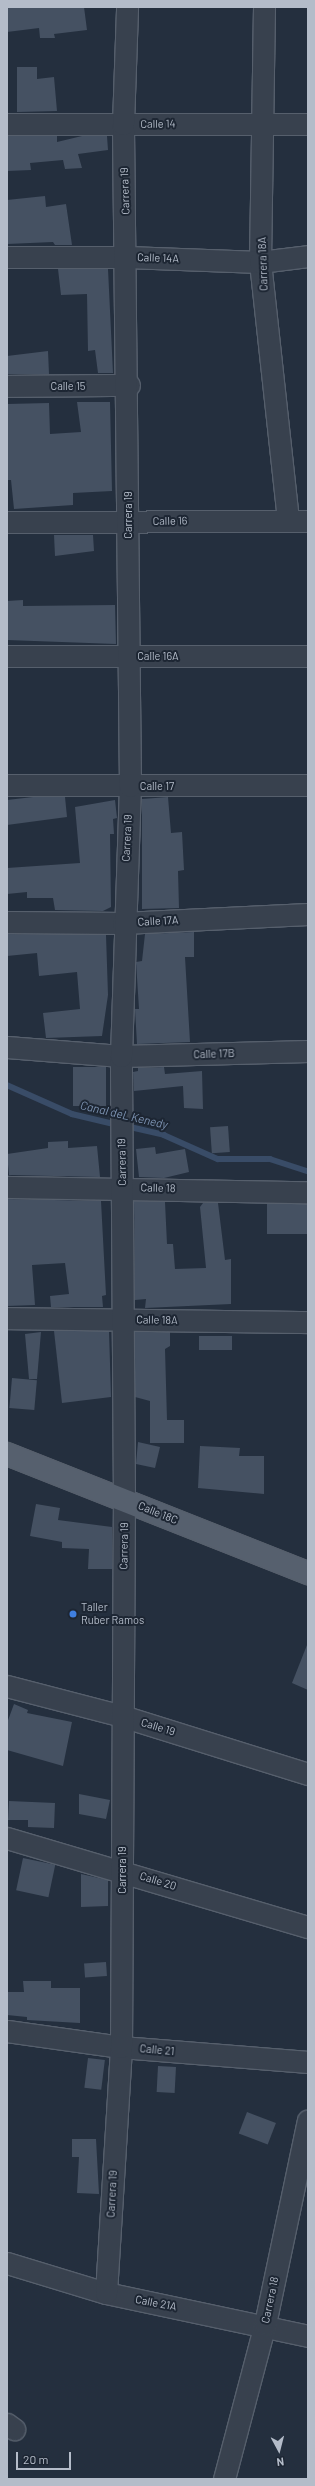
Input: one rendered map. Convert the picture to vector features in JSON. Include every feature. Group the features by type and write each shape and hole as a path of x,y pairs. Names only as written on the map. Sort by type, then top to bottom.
{"main road":[{"name":"Calle 18C","path":"7,1454 308,1573"}],"street":[{"name":"Carrera 19","path":"106,2293 121,2047 124,1320 121,1056 123,923 130,786 126,656 129,522 127,257 124,124 127,7"},
{"name":"Carrera 18A","path":"264,7 265,123 260,262 298,520"},
{"name":"Calle 14","path":"7,124 308,124"},
{"name":"Calle 14A","path":"7,257 127,257 260,262 308,256"},
{"name":"Calle 15","path":"7,386 128,385"},
{"name":"Calle 16","path":"7,522 298,520"},
{"name":"Calle 16A","path":"7,656 308,656"},
{"name":"Calle 17","path":"7,785 308,785"},
{"name":"Calle 17A","path":"7,922 123,923 308,914"},
{"name":"Calle 17B","path":"7,1047 121,1056 308,1051"},
{"name":"Calle 18","path":"7,1187 122,1187 308,1192"},
{"name":"Calle 18A","path":"7,1318 308,1322"},
{"name":"Calle 19","path":"7,1686 122,1716 308,1774"},
{"name":"Calle 20","path":"7,1838 122,1870 308,1927"},
{"name":"Calle 21","path":"7,2030 121,2047 308,2062"},
{"name":"Carrera 18","path":"224,2479 265,2324 308,2120"},
{"name":"Calle 21A","path":"7,2263 106,2293 265,2324 308,2336"}],"building":[{"path":"7,7 84,7 87,30 54,34 55,38 40,38 39,28 7,32"},
{"path":"17,67 37,67 37,79 54,77 57,111 17,112"},
{"path":"7,136 57,136 57,142 82,136 107,136 108,150 78,154 82,168 65,169 63,160 30,163 31,170 7,171"},
{"path":"45,196 46,207 66,204 72,245 55,245 53,242 7,244 7,200"},
{"path":"58,269 108,269 113,373 98,373 95,350 88,351 87,294 61,295"},
{"path":"48,351 49,374 7,374 7,356"},
{"path":"77,402 110,402 112,491 73,493 73,505 14,509 11,480 7,480 7,404 49,403 50,434 81,432"},
{"path":"54,535 93,535 94,551 55,556"},
{"path":"23,600 23,606 115,605 116,644 7,640 7,601"},
{"path":"33,797 65,797 67,817 7,825 7,800"},
{"path":"168,797 171,833 182,832 184,870 178,871 179,908 142,909 142,799"},
{"path":"115,800 117,818 113,819 114,834 110,834 111,907 103,911 55,910 53,898 27,898 27,892 7,894 7,868 80,863 75,807"},
{"path":"194,932 194,957 185,957 190,1042 137,1044 135,1009 139,1009 136,962 142,961 145,934"},
{"path":"7,934 106,935 108,995 102,1036 46,1038 43,1013 80,1009 77,972 39,976 37,953 7,956"},
{"path":"73,1067 106,1067 106,1106 73,1106"},
{"path":"164,1067 165,1074 202,1071 203,1109 184,1108 183,1086 134,1091 133,1072 138,1071 138,1068"},
{"path":"228,1126 230,1152 212,1153 210,1127"},
{"path":"68,1141 68,1148 97,1146 100,1177 9,1175 7,1154 48,1148 48,1142"},
{"path":"155,1147 156,1154 185,1149 189,1172 164,1178 139,1177 136,1149"},
{"path":"7,1199 101,1201 106,1295 102,1296 103,1307 51,1307 50,1296 69,1294 65,1263 32,1265 35,1305 7,1306"},
{"path":"134,1201 165,1202 167,1244 173,1244 175,1269 206,1268 200,1207 203,1203 218,1203 225,1260 231,1259 231,1304 145,1308 146,1299 135,1300"},
{"path":"267,1204 308,1204 308,1234 267,1234"},
{"path":"54,1331 109,1331 111,1397 62,1403"},
{"path":"41,1332 37,1379 29,1379 25,1334"},
{"path":"135,1332 170,1332 170,1346 165,1349 167,1420 184,1420 184,1443 150,1443 150,1401 135,1397"},
{"path":"199,1336 232,1336 232,1350 199,1350"},
{"path":"12,1378 37,1380 34,1410 9,1408"},
{"path":"138,1442 160,1447 155,1468 136,1464"},
{"path":"200,1446 240,1448 239,1456 264,1456 264,1494 198,1488"},
{"path":"36,1504 60,1508 58,1520 112,1527 112,1569 88,1569 89,1549 62,1548 62,1542 30,1536"},
{"path":"308,1645 308,1690 292,1683"},
{"path":"14,1704 28,1710 27,1713 72,1722 63,1766 7,1750 7,1723"},
{"path":"79,1794 110,1800 106,1819 79,1814"},
{"path":"9,1801 55,1803 54,1828 28,1827 28,1820 8,1820"},
{"path":"23,1858 55,1865 48,1897 16,1890"},
{"path":"81,1874 108,1880 108,1906 81,1907"},
{"path":"106,1962 107,1976 85,1978 84,1964"},
{"path":"23,1981 51,1981 51,1988 80,1988 80,2023 27,2020 27,2017 7,2015 7,1992 24,1992"},
{"path":"88,2058 105,2060 101,2090 84,2088"},
{"path":"158,2066 176,2067 175,2093 157,2092"},
{"path":"247,2112 276,2123 268,2145 239,2133"},
{"path":"72,2139 96,2139 99,2194 77,2193 79,2157 72,2157"}],"waterway":[{"name":"Canal deL Kenedy","path":"7,1085 72,1114 118,1125"},
{"name":"Canal deL Kenedy","path":"126,1126 164,1135 218,1159 270,1159 308,1171"}],"place":[{"name":"Taller Ruber Ramos","path":"73,1614"}]}
